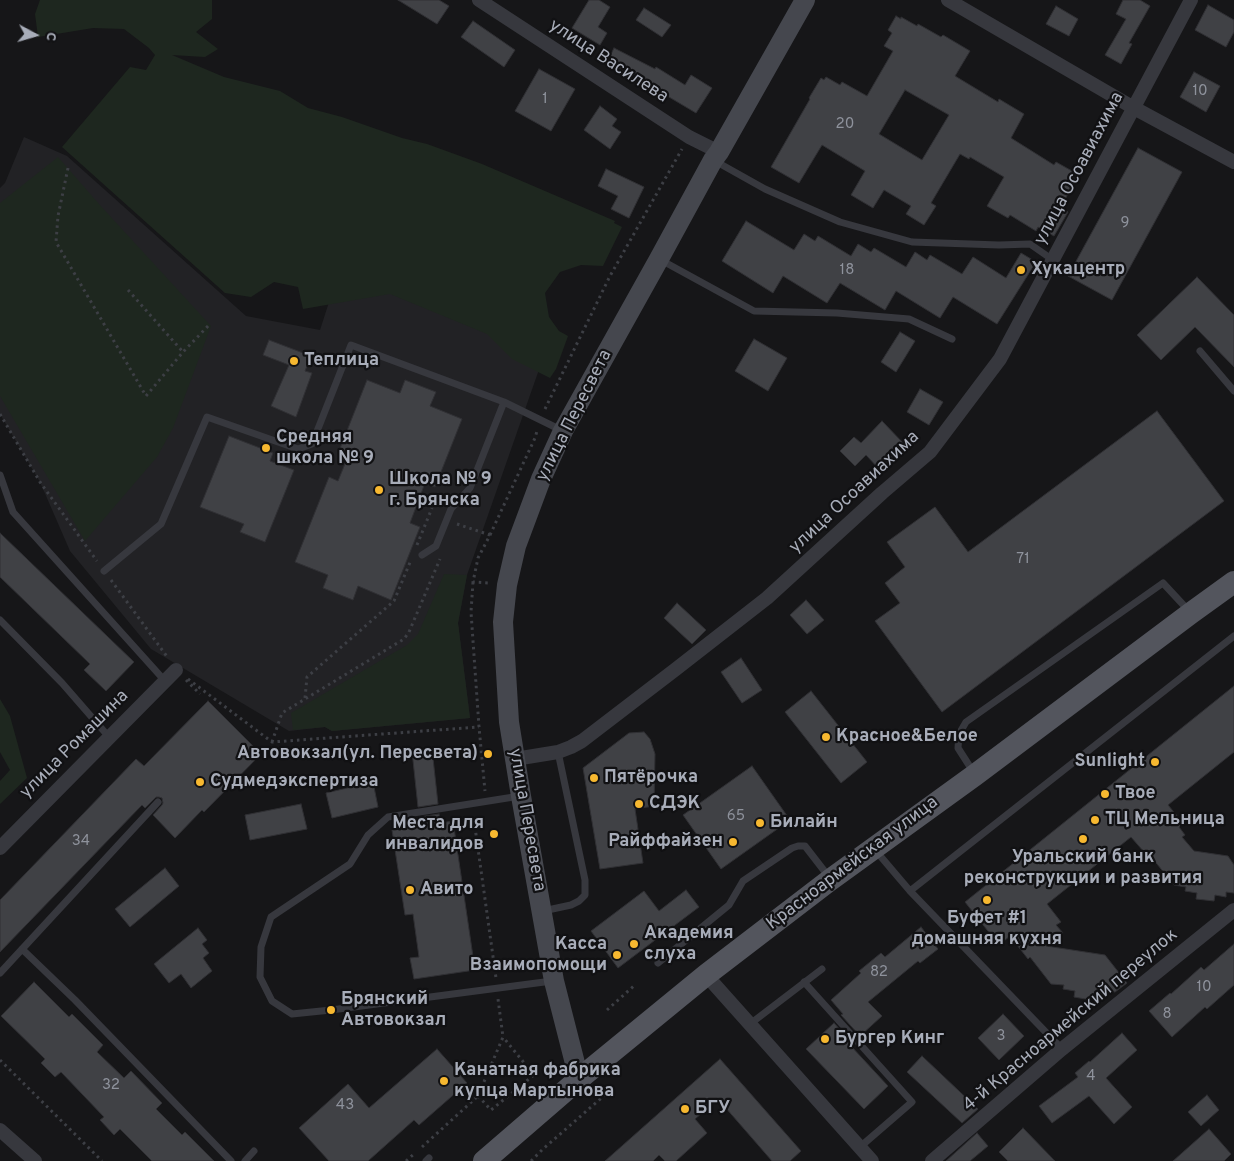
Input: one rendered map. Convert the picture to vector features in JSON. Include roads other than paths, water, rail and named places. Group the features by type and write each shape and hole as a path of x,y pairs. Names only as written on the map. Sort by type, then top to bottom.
{"main road":[{"name":"улица Пересвета","path":"579,1080 554,981 509,722 503,622 507,584 516,546 541,479 563,431 805,0"},
{"name":"Красноармейская улица","path":"484,1161 706,975 830,880 975,775 1234,582"}],"street":[{"name":"улица Василева","path":"478,0 716,156"},
{"path":"948,0 1134,108 1234,162"},
{"name":"улица Осоавиахима","path":"515,759 558,752 582,741 767,598 930,452 1000,359 1192,0"},
{"name":"улица Ромашина","path":"0,848 176,670"},
{"name":"4-й Красноармейский переулок","path":"932,1161 1062,1049 1234,910"},
{"path":"706,975 872,1161"},
{"path":"0,1130 35,1161"}],"lane":[{"path":"716,156 765,189 840,222 912,242 999,245 1030,244 1053,260"},
{"path":"659,259 754,311 837,313 909,319 952,339"},
{"path":"104,571 161,524 207,417 298,449 312,444 351,345 504,402 563,431"},
{"path":"1200,351 1234,392"},
{"path":"422,555 436,546 451,509 470,488 504,402"},
{"path":"0,475 13,512 165,681"},
{"path":"975,775 958,748 959,734 966,722 1163,584 1190,613"},
{"path":"0,620 62,683 109,738"},
{"path":"910,891 1234,636"},
{"path":"541,912 571,905 579,901 584,895 585,880 558,752"},
{"path":"521,796 388,817 368,835 350,864 270,917 261,947 260,977 272,1001 292,1014 554,981"},
{"path":"0,973 158,802"},
{"path":"658,963 729,905 743,881 792,848 805,846 830,880"},
{"path":"874,848 910,891 1062,1049"},
{"path":"22,949 75,1000 231,1161"},
{"path":"750,1024 822,969"},
{"path":"804,982 912,1102 860,1147"},
{"path":"245,1161 254,1151"}],"place":[{"name":"Хукацентр","path":"1021,270"},
{"name":"Теплица","path":"294,361"},
{"name":"Средняя школа № 9","path":"266,448"},
{"name":"Школа № 9 г. Брянска","path":"379,490"},
{"name":"Красное&Белое","path":"826,737"},
{"name":"Автовокзал(ул. Пересвета)","path":"488,754"},
{"name":"Sunlight","path":"1155,762"},
{"name":"Пятёрочка","path":"594,778"},
{"name":"Судмедэкспертиза","path":"200,782"},
{"name":"Твое","path":"1105,794"},
{"name":"СДЭК","path":"639,804"},
{"name":"ТЦ Мельница","path":"1095,820"},
{"name":"Билайн","path":"760,823"},
{"name":"Места для инвалидов","path":"494,834"},
{"name":"Уральский банк реконструкции и развития","path":"1083,839"},
{"name":"Райффайзен","path":"733,842"},
{"name":"Авито","path":"410,890"},
{"name":"Буфет #1 домашняя кухня","path":"987,900"},
{"name":"Академия слуха","path":"634,944"},
{"name":"Касса Взаимопомощи","path":"617,955"},
{"name":"Брянский Автовокзал","path":"331,1010"},
{"name":"Бургер Кинг","path":"825,1039"},
{"name":"Канатная фабрика купца Мартынова","path":"444,1081"},
{"name":"БГУ","path":"685,1109"}]}
